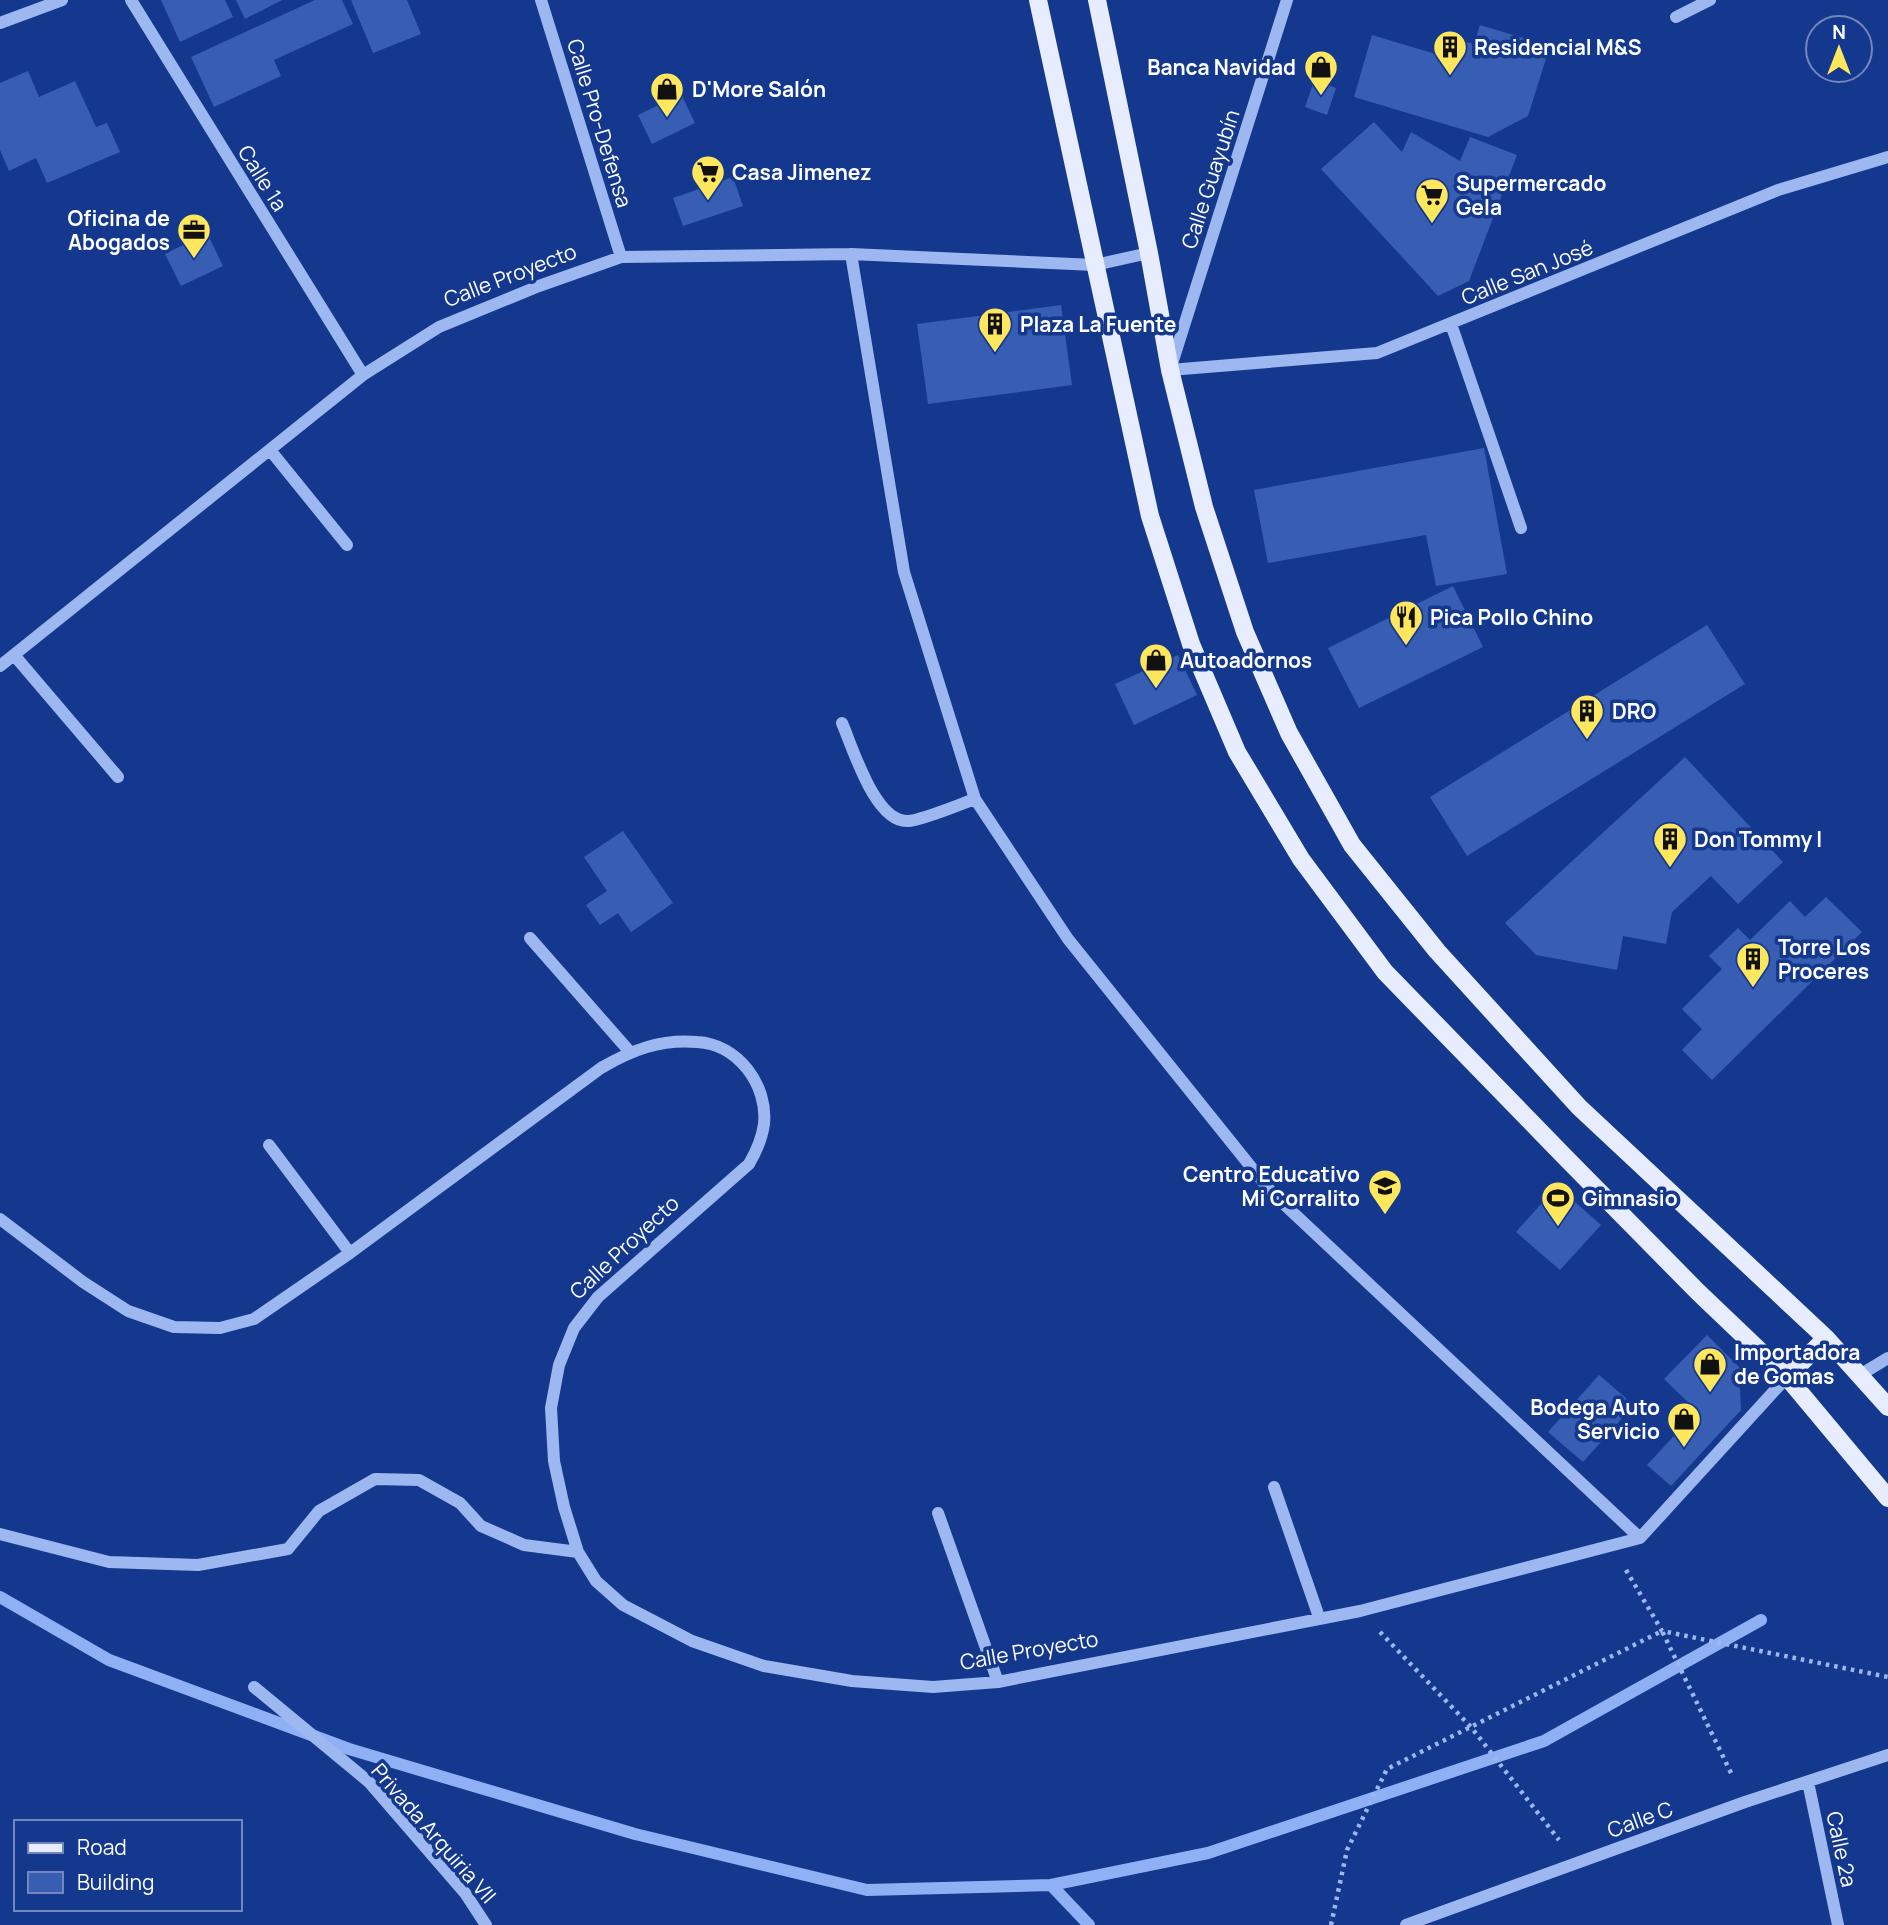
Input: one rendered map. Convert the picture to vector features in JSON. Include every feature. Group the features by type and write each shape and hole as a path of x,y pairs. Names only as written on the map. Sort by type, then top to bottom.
{"main road":[{"path":"1038,0 1150,516 1191,644 1237,752 1301,859 1385,972 1563,1156 1787,1377 1888,1498"},
{"path":"1097,0 1170,370 1204,507 1245,632 1289,733 1352,845 1437,951 1579,1107 1826,1338 1888,1408"},
{"path":"1787,1377 1826,1338"}],"street":[{"path":"0,23 62,0"},
{"name":"Calle 1a","path":"131,0 363,375"},
{"name":"Calle Pro-Defensa","path":"541,0 621,257"},
{"name":"Calle Guayubín","path":"1170,370 1287,0"},
{"path":"1676,18 1710,0"},
{"name":"Calle San José","path":"1170,370 1377,353 1778,190 1888,157"},
{"name":"Calle Proyecto","path":"0,666 363,375 439,327 538,286 621,257 851,254 1095,265 1149,253"},
{"path":"851,254 904,572 975,799 1068,939 1272,1193 1640,1538 1787,1377"},
{"path":"1451,324 1521,528"},
{"path":"270,450 347,545"},
{"path":"14,655 118,777"},
{"path":"842,723 878,805 893,818 908,821 975,799"},
{"path":"530,938 630,1052"},
{"name":"Calle Proyecto","path":"0,1219 83,1282 128,1311 174,1327 220,1328 254,1319 350,1253 601,1069 630,1052 663,1043 700,1042 731,1052 751,1072 761,1095 764,1123 758,1147 749,1164 598,1297 574,1328 559,1365 551,1408 554,1461 578,1552 596,1581 624,1605 692,1641 764,1666 852,1681 933,1687 998,1682 1360,1611 1640,1538"},
{"path":"269,1145 350,1253"},
{"path":"1860,1375 1888,1358"},
{"path":"0,1534 109,1562 198,1565 288,1549 318,1511 375,1479 419,1480 460,1503 481,1525 524,1545 578,1552"},
{"path":"1274,1487 1320,1617"},
{"path":"938,1513 998,1682"},
{"name":"Privada Arquiria VII","path":"254,1687 369,1782 465,1893 486,1925"},
{"name":"Calle C","path":"1406,1925 1745,1802 1888,1755"},
{"name":"Calle 2a","path":"1808,1782 1838,1925"}],"path":[{"path":"1611,1545 1662,1631 1745,1802"},
{"path":"1360,1611 1471,1727 1577,1863"},
{"path":"1331,1925 1347,1850 1387,1769 1662,1631 1888,1677"}],"building":[{"path":"161,0 225,0 233,17 180,42"},
{"path":"236,0 282,0 245,19"},
{"path":"315,0 342,0 353,24 274,60 281,76 214,107 191,57"},
{"path":"351,0 407,0 421,34 373,53"},
{"name":"Residencial M&S","path":"1480,25 1550,46 1528,116 1488,137 1354,97 1372,35 1449,58 1455,39 1474,44"},
{"path":"28,71 39,97 75,81 96,127 107,123 120,152 47,183 36,158 9,171 0,150 0,83"},
{"name":"Banca Navidad","path":"1314,81 1336,88 1327,115 1305,107"},
{"name":"D'More Salón","path":"681,94 695,123 652,144 638,115"},
{"name":"Supermercado Gela","path":"1374,122 1402,152 1411,132 1460,161 1470,137 1517,155 1469,281 1438,296 1321,169"},
{"name":"Casa Jimenez","path":"733,177 743,206 683,226 673,198"},
{"name":"Oficina de Abogados","path":"207,233 223,266 181,286 165,254"},
{"name":"Plaza La Fuente","path":"1061,305 1072,385 928,404 917,324"},
{"path":"1484,448 1507,574 1436,586 1426,535 1268,563 1254,490"},
{"name":"Pica Pollo Chino","path":"1453,586 1483,647 1359,708 1328,648"},
{"name":"DRO","path":"1707,625 1745,684 1467,856 1430,797"},
{"name":"Autoadornos","path":"1178,655 1197,695 1134,725 1115,684"},
{"name":"Don Tommy I","path":"1685,757 1783,862 1738,904 1711,876 1672,912 1666,944 1623,936 1617,970 1536,955 1505,923"},
{"path":"623,831 673,903 631,932 618,913 600,925 586,905 607,891 584,857"},
{"name":"Torre Los Proceres","path":"1826,897 1862,932 1712,1080 1682,1050 1702,1029 1682,1009 1722,969 1709,956 1738,928 1750,940 1790,901 1805,917"},
{"name":"Gimnasio","path":"1557,1186 1601,1225 1560,1270 1516,1232"},
{"name":"Importadora de Gomas","path":"1707,1335 1739,1367 1741,1410 1671,1486 1647,1465 1697,1411 1664,1379"},
{"path":"1599,1375 1634,1405 1583,1462 1548,1432"}],"waterway":[{"path":"0,1597 109,1660 349,1749 635,1834 867,1890 1051,1885 1208,1853 1544,1741 1761,1620"},
{"path":"1051,1885 1089,1925"}],"place":[{"name":"Residencial M&S","path":"1450,77"},
{"name":"Banca Navidad","path":"1321,97"},
{"name":"D'More Salón","path":"667,119"},
{"name":"Casa Jimenez","path":"708,202"},
{"name":"Supermercado Gela","path":"1432,225"},
{"name":"Oficina de Abogados","path":"194,260"},
{"name":"Plaza La Fuente","path":"995,354"},
{"name":"Pica Pollo Chino","path":"1406,647"},
{"name":"Autoadornos","path":"1156,690"},
{"name":"DRO","path":"1587,741"},
{"name":"Don Tommy I","path":"1670,869"},
{"name":"Torre Los Proceres","path":"1753,989"},
{"name":"Centro Educativo Mi Corralito","path":"1385,1216"},
{"name":"Gimnasio","path":"1558,1228"},
{"name":"Importadora de Gomas","path":"1710,1394"},
{"name":"Bodega Auto Servicio","path":"1684,1449"}]}
